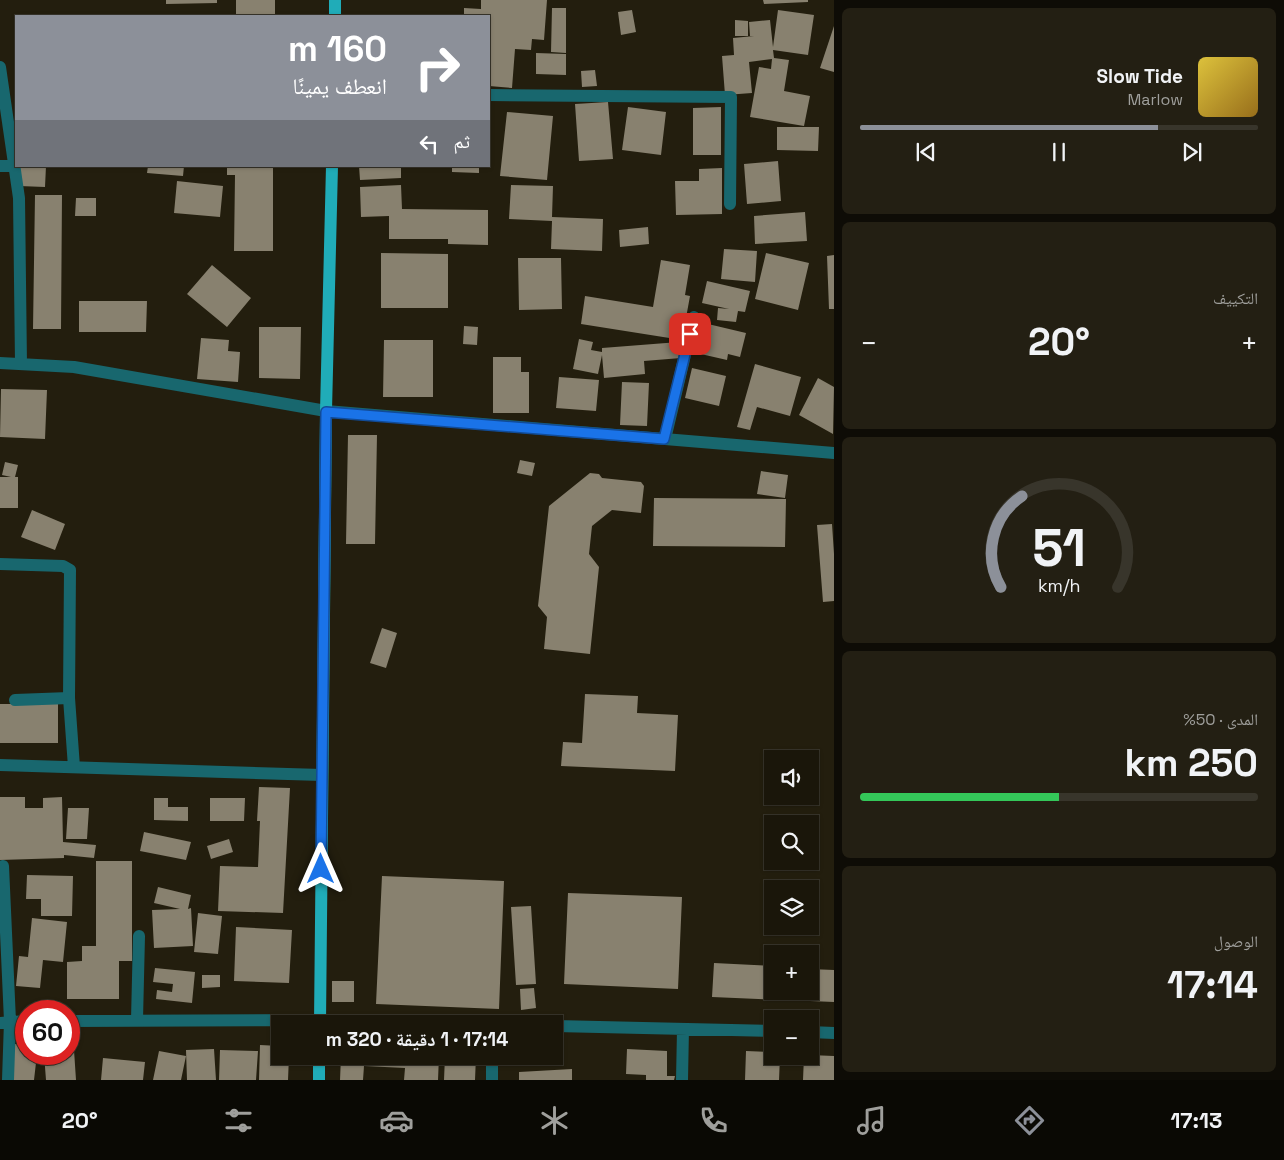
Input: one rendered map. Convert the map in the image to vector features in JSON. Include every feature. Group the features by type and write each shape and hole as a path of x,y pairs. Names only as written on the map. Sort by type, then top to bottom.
{"main road":[{"path":"335,0 335,15"},
{"path":"320,1015 326,412 332,167"},
{"path":"319,1065 319,1080"}],"street":[{"path":"0,67 15,166 0,166"},
{"path":"490,95 731,97 730,204"},
{"path":"15,167 20,198 21,364"},
{"path":"664,439 694,317"},
{"path":"0,363 74,368 326,412 834,453"},
{"path":"0,564 63,566 70,570 69,698 74,767"},
{"path":"15,700 69,698"},
{"path":"0,765 322,775"},
{"path":"3,866 5,1022 8,1080"},
{"path":"137,1020 138,936"},
{"path":"80,1021 271,1021"},
{"path":"563,1026 764,1031"},
{"path":"682,1080 683,1029"},
{"path":"819,1032 834,1033"},
{"path":"492,1065 492,1080"}],"building":[{"path":"166,0 217,0 217,3 166,4"},
{"path":"236,0 275,0 275,15 236,15"},
{"path":"481,0 547,0 544,40 532,39 531,50 515,49 512,88 490,86 490,15 464,15 464,8 481,9"},
{"path":"763,0 808,0 808,2 764,4"},
{"path":"552,8 566,8 566,53 551,52"},
{"path":"632,10 636,32 621,35 618,12"},
{"path":"778,10 814,15 808,55 773,50 774,58 789,60 784,91 810,96 804,126 750,117 759,67 771,69 772,59 749,62 752,93 725,95 722,56 734,55 733,38 754,36 750,36 749,22 770,20 773,47"},
{"path":"735,20 748,21 748,36 735,36"},
{"path":"834,26 834,72 820,68"},
{"path":"536,53 566,54 566,75 536,74"},
{"path":"595,70 597,86 582,87 581,71"},
{"path":"608,102 613,159 579,161 575,104"},
{"path":"628,107 666,112 661,155 622,150"},
{"path":"721,107 721,155 693,155 693,108"},
{"path":"507,112 553,116 547,180 500,176"},
{"path":"777,127 819,127 818,151 777,150"},
{"path":"778,161 781,201 747,204 744,164"},
{"path":"20,167 46,167 45,187 19,186"},
{"path":"148,167 184,167 183,176 147,173"},
{"path":"227,167 273,167 273,251 234,251 235,175 227,175"},
{"path":"359,167 401,167 401,178 360,180"},
{"path":"452,167 479,167 479,173 452,172"},
{"path":"722,168 722,214 676,215 675,181 699,181 699,169"},
{"path":"177,181 223,186 220,217 174,213"},
{"path":"401,185 402,209 488,210 488,245 448,244 448,239 389,239 389,216 361,217 360,187"},
{"path":"511,185 553,186 552,217 603,219 602,251 551,249 552,221 509,219"},
{"path":"35,195 62,195 61,329 33,329"},
{"path":"76,198 96,198 96,216 75,216"},
{"path":"805,212 807,241 755,244 754,216"},
{"path":"648,227 649,244 620,247 619,230"},
{"path":"724,249 757,251 755,282 721,279"},
{"path":"381,253 448,254 448,308 381,308"},
{"path":"766,253 809,263 798,310 755,299"},
{"path":"834,255 834,309 829,309 827,256"},
{"path":"518,258 561,258 562,309 519,310"},
{"path":"661,260 690,265 685,295 690,296 682,340 581,324 585,296 653,307"},
{"path":"212,265 251,298 227,327 187,294"},
{"path":"707,281 750,291 745,312 738,311 736,322 717,320 718,308 729,309 702,303"},
{"path":"79,301 147,301 146,332 79,332"},
{"path":"708,324 746,333 740,357 728,354 727,360 692,352 695,336 704,338"},
{"path":"464,326 478,327 477,345 463,344"},
{"path":"259,327 301,327 300,379 259,378"},
{"path":"201,338 229,340 228,351 240,352 238,382 197,379"},
{"path":"579,339 593,342 591,350 602,352 602,348 679,342 681,358 644,361 645,374 604,378 602,355 598,374 573,369"},
{"path":"384,340 433,340 433,397 383,397"},
{"path":"493,357 521,357 521,372 529,372 529,413 493,413"},
{"path":"755,364 801,377 790,416 757,407 750,430 737,427"},
{"path":"692,368 726,376 719,406 685,398"},
{"path":"559,377 599,380 596,411 556,408"},
{"path":"818,378 834,387 833,434 799,415"},
{"path":"622,382 649,383 647,426 620,425"},
{"path":"1,389 47,390 45,439 0,437"},
{"path":"348,435 377,435 375,544 346,544"},
{"path":"520,460 535,463 532,476 517,473"},
{"path":"5,462 18,465 15,477 18,477 18,508 0,508 0,477 11,477 2,475"},
{"path":"761,471 788,475 785,498 757,494"},
{"path":"590,473 599,474 602,478 641,482 644,486 641,513 612,510 592,526 589,554 599,567 590,654 544,649 547,617 538,606 549,506"},
{"path":"654,498 786,499 785,547 653,546"},
{"path":"32,510 65,524 55,550 21,537"},
{"path":"832,524 834,601 823,602 817,525"},
{"path":"382,628 397,633 386,668 370,663"},
{"path":"585,694 638,696 637,713 678,715 675,771 561,766 563,742 582,743"},
{"path":"0,704 58,704 58,743 0,743"},
{"path":"259,787 290,788 283,913 218,911 220,866 258,867 260,821 257,821"},
{"path":"0,797 25,797 25,808 43,808 43,798 62,797 63,842 96,845 94,858 64,855 64,858 0,860"},
{"path":"154,798 168,798 168,807 188,807 188,821 154,820"},
{"path":"210,798 245,798 244,821 210,821"},
{"path":"68,808 89,808 87,839 66,839"},
{"path":"144,832 191,842 186,860 140,851"},
{"path":"229,839 233,852 211,859 207,846"},
{"path":"96,861 132,861 132,961 119,961 119,999 67,999 67,962 82,961 82,946 96,946"},
{"path":"27,875 73,876 72,916 41,916 41,899 26,899"},
{"path":"382,876 504,881 499,1009 376,1004"},
{"path":"158,887 191,895 188,909 191,908 193,946 154,948 152,910 180,909 154,903"},
{"path":"568,893 682,897 678,989 564,984"},
{"path":"531,906 536,984 516,985 511,907"},
{"path":"198,913 222,916 218,954 194,952"},
{"path":"32,918 67,922 63,962 43,960 40,988 16,986 19,956 28,957"},
{"path":"236,927 292,930 289,983 234,981"},
{"path":"714,963 764,966 764,999 712,997"},
{"path":"155,968 195,972 192,1003 156,999 157,990 172,992 173,984 153,982"},
{"path":"819,969 834,970 834,1002 785,1000 819,1000"},
{"path":"202,975 220,975 220,987 202,988"},
{"path":"332,981 354,981 354,1002 332,1002"},
{"path":"534,988 536,1008 521,1010 520,989"},
{"path":"15,1044 15,1065 36,1065 34,1080 11,1080"},
{"path":"260,1045 271,1046 271,1065 289,1065 288,1080 259,1080"},
{"path":"214,1049 216,1080 187,1080 186,1050"},
{"path":"627,1049 667,1051 667,1076 675,1076 674,1080 646,1080 646,1075 626,1074"},
{"path":"220,1050 258,1051 256,1080 219,1080"},
{"path":"159,1051 186,1056 181,1080 153,1080"},
{"path":"746,1051 764,1052 764,1065 780,1065 779,1080 745,1080"},
{"path":"819,1055 834,1056 834,1080 803,1080 804,1065 819,1065"},
{"path":"103,1058 145,1062 143,1080 101,1080"},
{"path":"45,1065 75,1065 76,1080 46,1080"},
{"path":"341,1065 439,1065 438,1080 404,1080 405,1068 364,1066 363,1080 340,1080"},
{"path":"445,1065 476,1065 475,1080 444,1080"},
{"path":"572,1069 572,1080 519,1080 519,1072"}],"route":[{"path":"321,869 326,412 664,439 690,334"}]}
